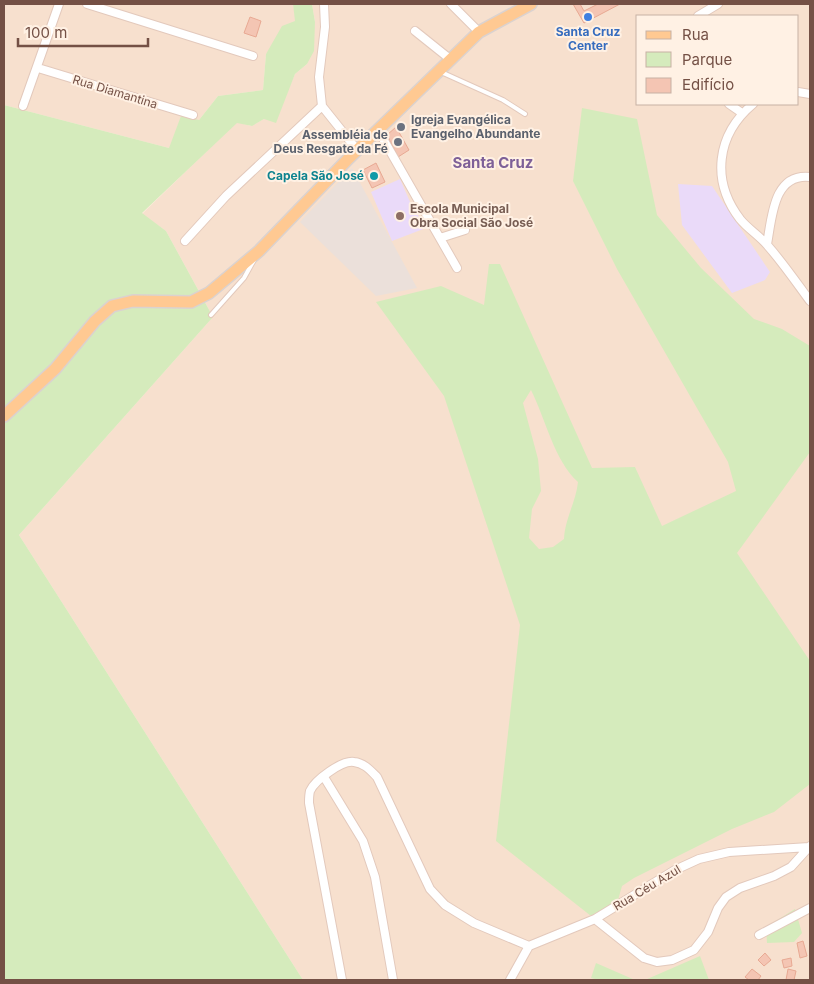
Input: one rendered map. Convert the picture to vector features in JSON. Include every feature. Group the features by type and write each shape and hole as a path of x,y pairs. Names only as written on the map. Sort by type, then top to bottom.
{"main road":[{"path":"4,416 56,369 95,321 112,306 133,301 191,302 199,300 259,251 378,130 479,32 531,4"}],"street":[{"path":"23,106 59,4"},
{"path":"87,4 253,56"},
{"path":"324,4 325,27 319,77 322,106 358,152"},
{"path":"450,4 479,32"},
{"path":"700,15 718,4"},
{"path":"415,31 450,60"},
{"name":"Rua Diamantina","path":"38,68 192,116"},
{"path":"731,105 742,113"},
{"path":"752,105 742,113 727,138 720,165 724,192 741,220 767,244 810,301"},
{"path":"185,241 226,196 322,106"},
{"path":"378,130 457,268"},
{"path":"767,244 776,196 788,183 803,177 810,178"},
{"path":"440,238 465,230"},
{"path":"342,980 309,803 309,793 324,777 342,763 354,761 366,766 377,777 430,889 444,906 474,924 529,946 510,980"},
{"path":"324,777 363,841 375,877 393,980"},
{"path":"595,919 644,958 657,962 672,960 694,950 708,932 718,908 726,897 740,888 774,876 791,867 810,847"},
{"name":"Rua Céu Azul","path":"529,946 595,919 675,870 700,859 729,852 810,847"},
{"path":"759,935 810,908"}],"lane":[{"path":"439,71 503,100 525,114"},
{"path":"211,315 244,278 259,251"}],"shaded area":[{"path":"4,4 293,4 296,21 266,54 263,90 218,96 199,120 169,148 4,105"},
{"path":"312,4 810,4 810,980 303,980 19,535 213,317 166,231 142,214 237,122 251,126 264,119 283,102 295,74 307,64 315,22"},
{"path":"352,168 417,288 376,296 300,222"},
{"name":"Escola Municipal Obra Social São José","path":"400,179 411,204 426,228 392,241 371,192"},
{"path":"678,184 712,186 770,272 765,280 732,293 682,225"}],"green space":[{"path":"293,4 312,4 315,22 314,51 307,64 295,74 276,123 264,119 252,126 237,123 142,213 166,231 213,317 19,535 303,980 4,980 4,105 169,148 181,116 199,120 218,96 263,90 266,54 282,26 295,21"},
{"path":"582,108 637,119 657,215 701,268 754,319 782,329 810,346 810,452 737,553 810,661 810,784 774,812 732,829 634,878 622,886 618,900 591,916 496,841 520,625 444,396 376,302 441,286 484,305 489,264 500,264 592,468 635,467 662,526 736,491 728,462 617,269 573,181","holes":["531,390 563,463 578,482 566,524 564,539 553,547 539,549 529,538 532,509 541,491 538,459 523,403"]},
{"path":"795,909 802,933 794,942 767,943 766,927"},
{"path":"700,956 709,980 645,980"},
{"path":"596,963 635,980 599,980 591,978"}],"building":[{"name":"Santa Cruz Center","path":"573,4 580,4 584,11 598,4 620,4 584,23"},
{"path":"250,17 261,21 256,37 244,33"},
{"name":"Assembléia de Deus Resgate da Fé","path":"396,127 409,150 398,157 387,135"},
{"name":"Capela São José","path":"376,163 385,182 372,188 363,170"},
{"path":"803,941 807,956 800,958 797,943"},
{"path":"765,953 771,960 764,966 758,960"},
{"path":"791,958 792,966 784,968 782,960"},
{"path":"752,969 761,976 758,980 749,980 745,977"},
{"path":"788,969 796,971 794,980 786,980"}],"place":[{"name":"Santa Cruz Center","path":"588,17"},
{"name":"Igreja Evangélica Evangelho Abundante","path":"401,127"},
{"name":"Assembléia de Deus Resgate da Fé","path":"398,142"},
{"name":"Capela São José","path":"374,176"},
{"name":"Escola Municipal Obra Social São José","path":"400,216"}],"district":[{"name":"Santa Cruz","path":"493,163"}]}
